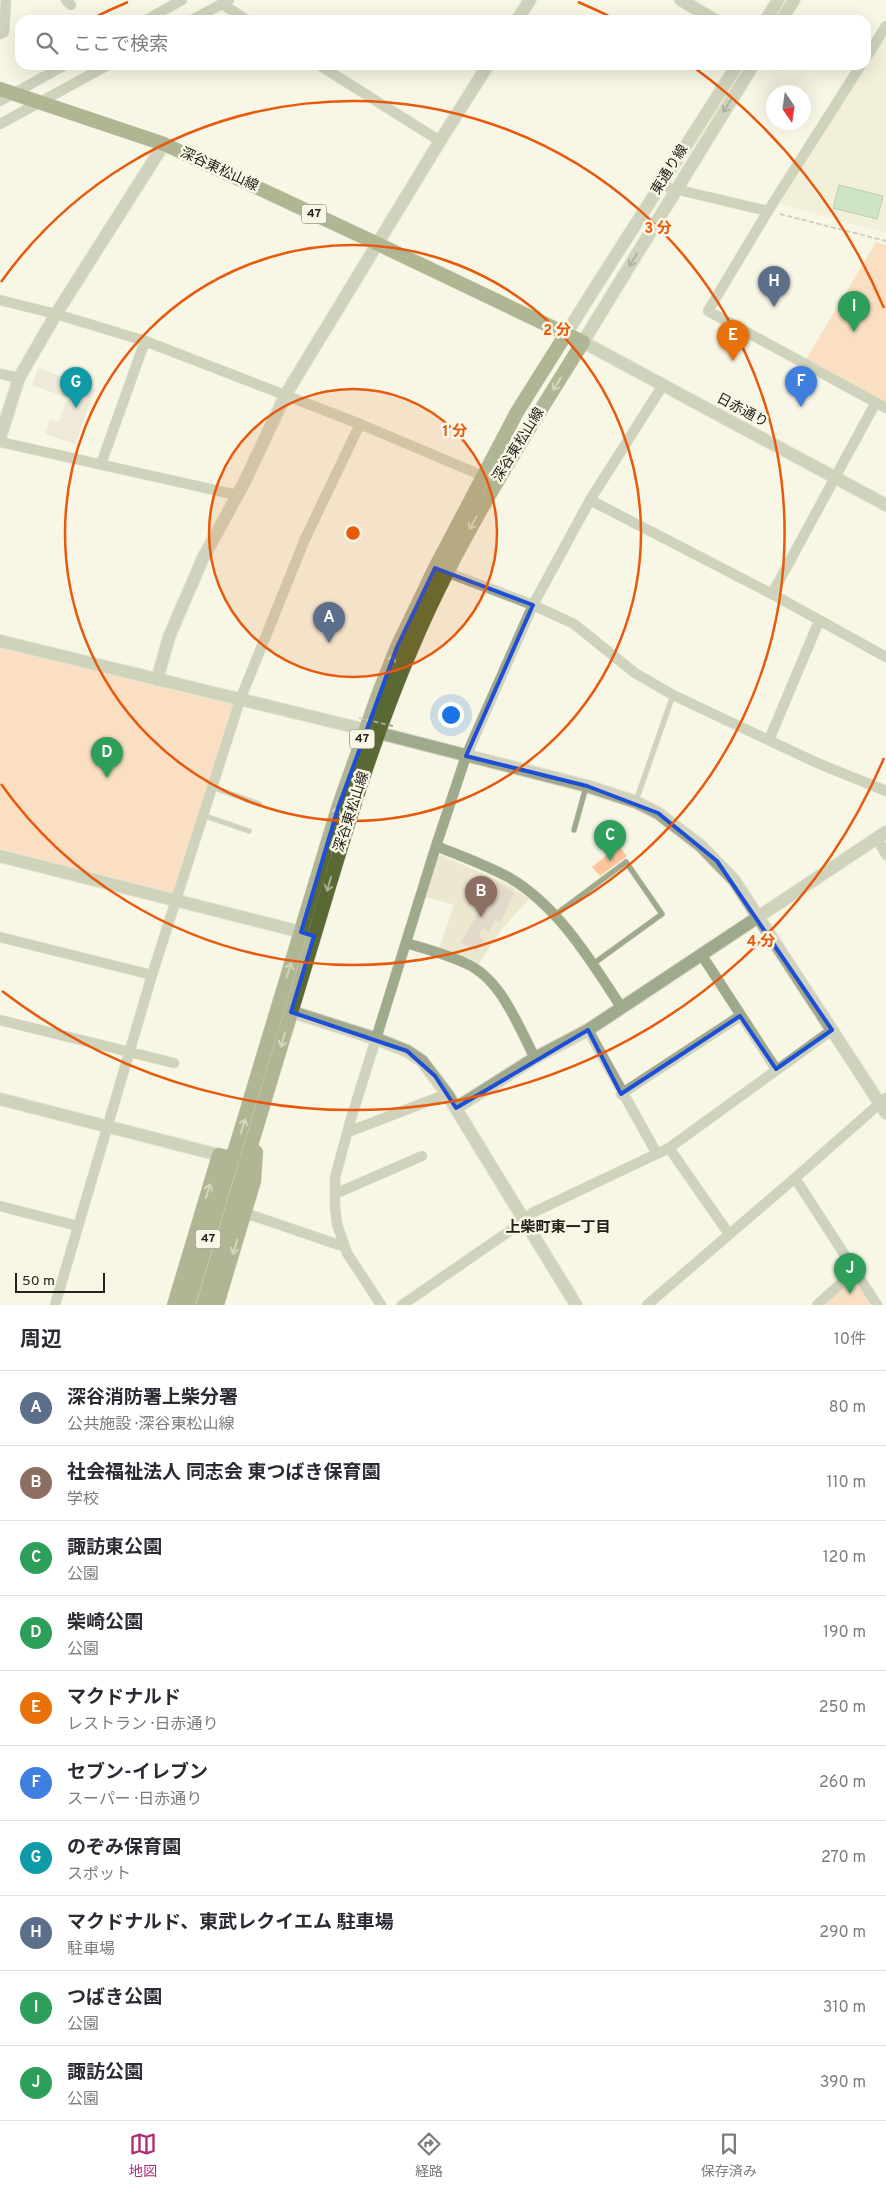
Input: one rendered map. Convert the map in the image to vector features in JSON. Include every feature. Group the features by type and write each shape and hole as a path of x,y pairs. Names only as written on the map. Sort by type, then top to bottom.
{"main road":[{"name":"深谷東松山線","path":"0,89 164,144 583,342 489,479"},
{"name":"深谷東松山線","path":"188,1305 236,1175 256,1132 284,1010 307,934 332,874 368,727 390,700 441,570 489,479 518,412 566,334"},
{"name":"深谷東松山線","path":"203,1305 236,1175 226,1156 284,1010"},
{"path":"217,1305 254,1181 256,1132"},
{"path":"174,1305 226,1156"}],"street":[{"path":"0,34 4,32 6,0"},
{"path":"155,15 182,0"},
{"path":"520,15 530,0"},
{"path":"681,0 706,15"},
{"path":"769,15 778,0"},
{"path":"784,15 794,0"},
{"path":"201,15 226,2 241,15"},
{"path":"871,50 886,26"},
{"path":"0,101 56,70"},
{"path":"0,124 99,70"},
{"path":"327,70 440,141"},
{"path":"157,680 183,602 203,558 286,394 485,70"},
{"name":"東通り線","path":"566,334 630,231 662,186 735,70"},
{"name":"東通り線","path":"583,342 750,70"},
{"path":"859,70 768,211 708,311 886,408"},
{"path":"164,144 56,314 20,378 0,440 236,495"},
{"path":"662,186 768,211"},
{"path":"0,300 56,314 146,341 286,394 489,479"},
{"path":"101,464 146,341"},
{"name":"日赤通り","path":"583,342 886,505"},
{"path":"0,374 20,378"},
{"path":"380,1305 345,1247 337,1224 334,1194 336,1178 348,1132 406,943 466,756 533,605 590,500 663,386"},
{"path":"772,594 876,402"},
{"path":"55,1305 175,899 240,700 305,539 360,424"},
{"path":"590,500 772,594 886,657"},
{"path":"441,570 533,605 574,624 635,673 673,694 815,762 886,791"},
{"path":"769,740 819,621"},
{"path":"0,641 240,700 368,727 466,756 586,786 636,802 658,813 701,846 734,880 832,1030 884,1105 795,1178 647,1305"},
{"path":"456,1108 535,1058 588,1030 882,835 886,855"},
{"path":"436,846 476,861 511,879 554,915 593,964 622,1007"},
{"path":"0,856 307,934"},
{"path":"0,937 152,975"},
{"path":"406,943 467,963 484,976 502,997 535,1058"},
{"path":"701,954 776,1069"},
{"path":"284,1010 377,1039 407,1051 422,1061 456,1108 576,1305"},
{"path":"622,1094 740,1016"},
{"path":"0,1020 174,1062"},
{"path":"588,1030 657,1154"},
{"path":"402,1305 413,1302 532,1213 669,1148 832,1030"},
{"path":"348,1132 447,1094"},
{"path":"0,1099 226,1156"},
{"path":"669,1148 729,1234"},
{"path":"334,1194 422,1156"},
{"path":"795,1178 877,1305"},
{"path":"0,1206 78,1226"},
{"path":"246,1213 345,1247"},
{"path":"818,1305 855,1271"}],"lane":[{"path":"636,802 673,694"},
{"path":"574,830 586,786"},
{"path":"212,787 259,804"},
{"path":"202,815 249,831"},
{"path":"554,915 626,862 662,914 593,964"}],"path":[{"path":"768,211 886,241"},
{"path":"368,727 393,726"}],"highlighted area":[{"path":"435,568 533,605 466,756 587,786 658,813 717,861 832,1030 776,1069 740,1016 621,1094 588,1030 456,1108 435,1076 407,1051 291,1012 314,936 301,932 338,808 397,647"}],"shaded area":[{"path":"886,35 886,233 779,204 864,70 871,70 871,59"},
{"path":"839,185 883,196 877,219 833,208"},
{"path":"876,242 886,245 886,406 805,361"},
{"path":"0,642 240,700 175,899 0,856"},
{"path":"619,846 627,856 600,876 592,867"},
{"path":"441,855 509,885 529,899 501,930 477,966 439,948 454,905 425,897 437,857"},
{"path":"851,1281 857,1283 871,1305 824,1305"}],"building":[{"path":"38,368 95,389 75,444 45,434 50,419 59,422 68,398 32,385"},
{"path":"497,882 514,893 500,923 495,920 489,932 483,928 479,936 484,939 477,952 461,942"}],"place":[{"name":"マクドナルド、東武レクイエム 駐車場","path":"774,307"},
{"name":"つばき公園","path":"854,332"},
{"name":"マクドナルド","path":"733,361"},
{"name":"セブン-イレブン","path":"801,407"},
{"name":"のぞみ保育園","path":"76,408"},
{"name":"深谷消防署上柴分署","path":"329,643"},
{"name":"柴崎公園","path":"107,778"},
{"name":"諏訪東公園","path":"610,861"},
{"name":"社会福祉法人 同志会 東つばき保育園","path":"481,917"},
{"name":"諏訪公園","path":"850,1294"}],"district":[{"name":"上柴町東一丁目","path":"558,1228"}]}
